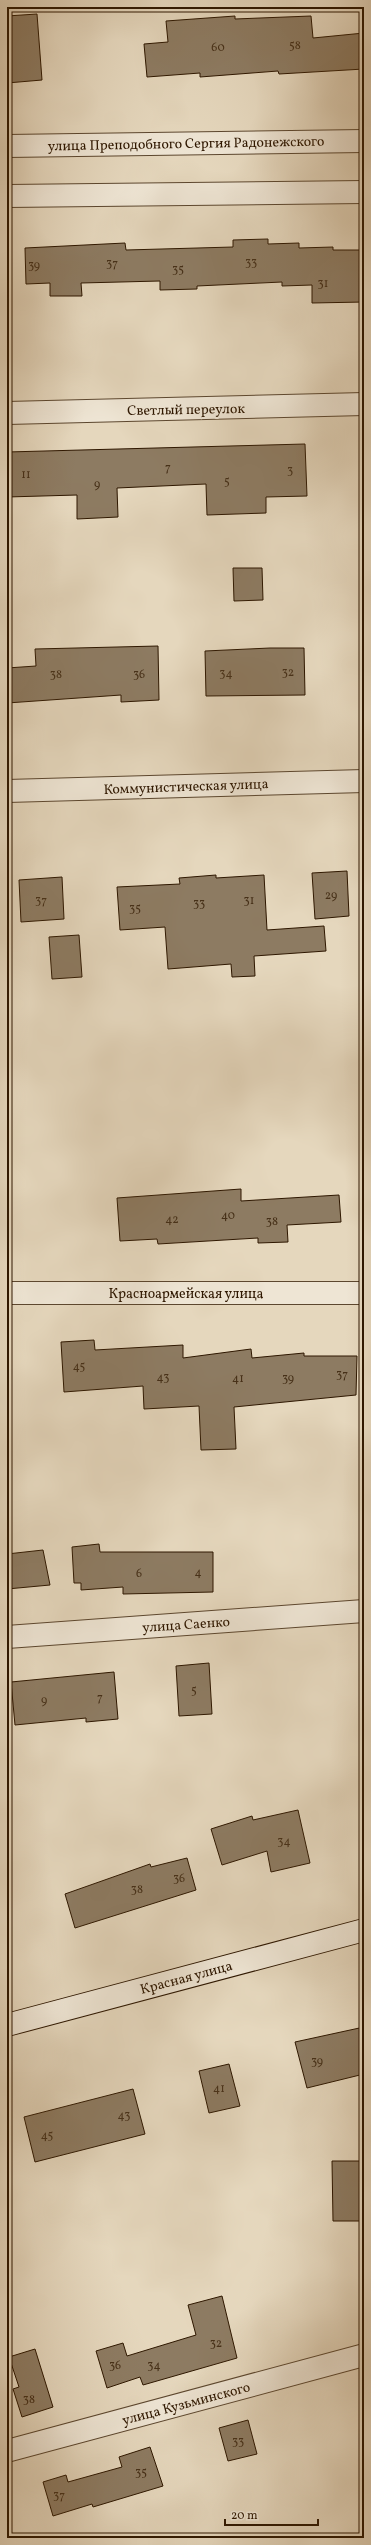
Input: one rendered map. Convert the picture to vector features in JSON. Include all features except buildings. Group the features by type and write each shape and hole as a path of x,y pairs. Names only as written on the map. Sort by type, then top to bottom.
{"street":[{"name":"улица Преподобного Сергия Радонежского","path":"7,146 364,140"},
{"path":"7,196 364,192"},
{"name":"Светлый переулок","path":"7,413 364,404"},
{"name":"Коммунистическая улица","path":"7,791 364,781"},
{"name":"Красноармейская улица","path":"7,1293 364,1293"},
{"name":"улица Саенко","path":"7,1637 364,1611"},
{"name":"Красная улица","path":"7,2025 364,1930"},
{"name":"улица Кузьминского","path":"7,2451 364,2355"}]}
